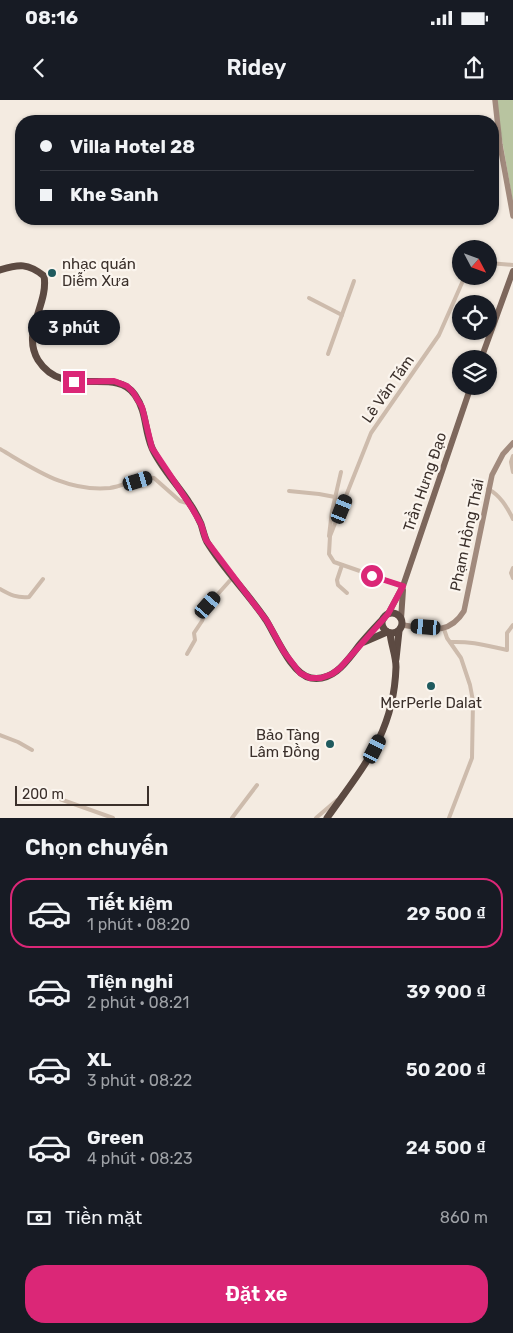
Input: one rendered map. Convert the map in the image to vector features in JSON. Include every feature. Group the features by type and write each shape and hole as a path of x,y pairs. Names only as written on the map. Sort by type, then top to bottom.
{"highway":[{"path":"0,270 16,265 33,267 44,276 44,292 33,331 33,345 40,364 54,376 74,382 114,381 127,386 133,392 142,407 152,448 190,504 201,524 206,540 267,621 300,673 310,678 326,677 336,671 386,616 394,613 401,625 393,694 386,726 375,749 327,818"},
{"path":"386,616 383,627 388,632 396,664"},
{"path":"361,643 401,625"}],"main road":[{"path":"484,350 513,271"},
{"name":"Trần Hưng Đạo","path":"386,616 403,586 468,395"},
{"name":"Trần Hưng Đạo","path":"401,625 403,586"}],"street":[{"path":"495,100 497,115"},
{"path":"499,136 513,216"},
{"path":"498,264 513,265"},
{"path":"328,354 354,281"},
{"name":"Lê Văn Tám","path":"329,546 330,536 371,433 439,336 461,285"},
{"path":"309,298 342,315"},
{"name":"Phạm Hồng Thái","path":"444,629 453,624 464,610 488,489 497,464 513,443"},
{"path":"0,449 66,485 104,488 122,486 154,478 180,501 190,504"},
{"path":"513,456 511,462 513,472"},
{"path":"341,472 330,520 330,558 342,565 403,586"},
{"path":"488,489 496,493 513,519"},
{"path":"289,492 335,497"},
{"path":"342,565 336,580 338,585 347,593"},
{"path":"513,568 511,573 513,578"},
{"path":"187,654 195,640 194,633 202,621 208,605 234,576"},
{"path":"0,589 20,598 29,597 43,579"},
{"path":"401,625 444,629 461,658 472,696 472,753 468,770 449,818"},
{"path":"451,642 474,642 480,645 507,650 507,633 513,625"},
{"path":"0,735 8,737 32,750"},
{"path":"232,818 258,785"},
{"path":"316,818 345,794"},
{"path":"57,798 113,818"}],"green space":[{"path":"497,100 513,100 513,203 499,115"}],"place":[{"name":"nhạc quán Diễm Xưa","path":"52,273"},
{"name":"MerPerle Dalat","path":"431,686"},
{"name":"Bảo Tàng Lâm Đồng","path":"330,744"}],"route":[{"path":"74,382 114,381 127,386 133,392 142,407 152,448 192,508 201,524 206,540 267,621 284,652 300,673 310,678 321,678 332,674 346,662 388,614 403,586 372,576"}]}
